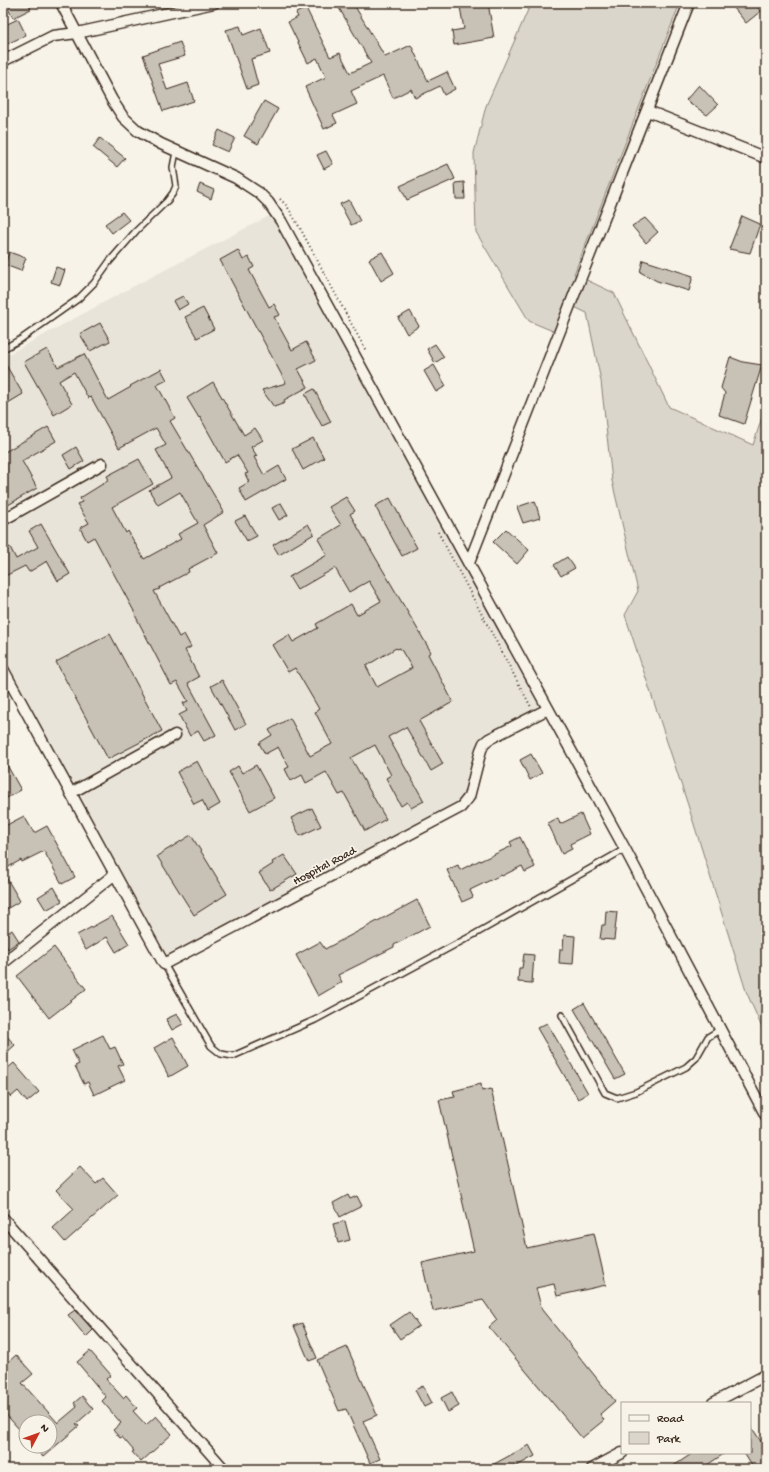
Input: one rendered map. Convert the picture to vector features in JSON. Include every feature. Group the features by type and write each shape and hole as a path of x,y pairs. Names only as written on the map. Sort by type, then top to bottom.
{"street":[{"path":"61,3 112,100 123,117 138,131 176,152 236,178 259,193 272,208 291,237 624,849 766,1116"},
{"path":"3,61 53,36 77,33 214,3"},
{"path":"469,563 648,111 689,3"},
{"path":"648,111 766,158"},
{"path":"3,520 102,464"},
{"path":"3,668 164,964"},
{"name":"Hospital Road","path":"164,964 462,807 469,797 484,743 548,709"},
{"path":"71,793 175,734"},
{"path":"3,963 115,874"},
{"path":"3,1218 224,1469"},
{"path":"715,1402 766,1375"},
{"path":"592,1469 621,1454"}],"lane":[{"path":"3,349 21,339 78,299 94,283 109,262 136,231 167,201 176,186 173,166 176,152"},
{"path":"164,964 212,1046 221,1054 233,1056 315,1020 475,934 624,849"},
{"path":"562,1015 605,1093 617,1098 636,1092 686,1067 696,1058 708,1038 721,1029"}],"path":[{"path":"277,196 287,206 300,228 366,352"},
{"path":"437,531 536,715"}],"shaded area":[{"path":"277,212 547,708 489,738 464,802 165,963 3,665 3,357 136,285"}],"green space":[{"path":"531,3 680,3 574,274 614,293 669,407 753,445 766,405 766,1037 746,991 688,805 625,615 638,591 612,481 601,381 587,313 570,305 560,334 529,321 476,232 474,153 486,106"}],"building":[{"path":"5,3 28,3 31,9 13,18"},
{"path":"348,3 353,3 385,57 411,45 428,81 447,72 455,89 444,95 440,86 415,98 411,89 393,98 383,76 351,91 357,104 333,115 337,123 324,129 305,87 326,77 317,58 308,63 288,22 298,17 296,13 306,8 330,57 340,53 350,73 371,63 339,8"},
{"path":"463,3 488,3 494,38 454,45 452,31 464,29 460,7 464,7"},
{"path":"730,3 753,3 761,11 746,23"},
{"path":"18,19 26,35 3,46 3,26"},
{"path":"240,26 243,35 261,28 270,53 251,59 258,85 247,89 226,30"},
{"path":"180,42 185,56 158,64 167,90 188,83 194,101 163,111 143,55"},
{"path":"699,85 718,105 707,115 686,100"},
{"path":"264,101 278,109 258,144 244,136"},
{"path":"219,130 235,138 228,152 212,145"},
{"path":"100,138 125,158 117,167 93,147"},
{"path":"326,151 333,164 324,169 317,155"},
{"path":"448,164 455,179 407,200 400,186"},
{"path":"464,182 465,199 456,199 455,183"},
{"path":"200,184 214,190 211,199 197,192"},
{"path":"349,200 360,221 351,225 340,204"},
{"path":"122,212 129,220 112,233 105,224"},
{"path":"742,216 760,224 750,253 729,249"},
{"path":"645,218 658,232 646,243 632,226"},
{"path":"238,250 243,260 249,257 254,267 249,270 269,307 274,304 280,315 274,317 292,350 306,342 316,360 298,369 308,387 284,400 285,403 274,407 262,390 286,383 220,260"},
{"path":"9,252 26,258 21,271 5,265"},
{"path":"382,252 394,273 381,281 369,259"},
{"path":"643,260 693,276 689,291 657,281 640,272"},
{"path":"56,267 65,270 60,285 51,282"},
{"path":"183,296 188,304 178,310 173,301"},
{"path":"203,308 214,329 197,338 185,317"},
{"path":"410,311 419,326 407,334 398,318"},
{"path":"100,323 110,341 90,351 80,334"},
{"path":"435,344 444,357 435,363 427,349"},
{"path":"47,349 58,367 84,354 108,400 161,369 167,380 157,385 175,418 170,421 224,512 203,525 218,553 188,569 189,572 154,591 179,637 184,634 191,647 185,650 199,677 188,683 216,735 204,741 198,731 190,736 179,715 187,711 183,703 188,701 177,682 171,685 136,615 94,537 87,541 80,528 89,523 77,504 82,502 80,498 109,480 107,476 139,459 153,484 112,507 126,533 128,531 144,559 181,539 178,534 198,523 180,492 158,505 149,490 171,478 156,450 166,445 156,428 119,448 91,397 88,398 74,372 59,381 72,404 54,415 24,362"},
{"path":"730,357 743,362 762,365 744,424 719,415 725,393 721,388"},
{"path":"3,360 23,394 3,406"},
{"path":"434,365 446,386 436,392 424,371"},
{"path":"213,382 244,435 255,428 263,440 251,447 257,456 254,457 264,475 279,466 286,479 246,502 239,488 249,482 245,474 248,473 237,455 225,462 200,417 199,418 187,398"},
{"path":"314,389 331,422 322,426 305,394"},
{"path":"48,427 56,441 22,461 37,488 3,508 3,453"},
{"path":"313,438 324,458 303,470 292,449"},
{"path":"76,447 84,461 71,469 63,455"},
{"path":"346,497 355,511 350,514 431,652 428,654 453,702 419,721 443,764 431,771 406,727 388,737 424,801 411,808 407,802 401,806 386,778 391,775 375,745 351,758 386,819 365,831 344,793 339,795 326,772 306,783 302,775 291,781 285,769 289,767 278,747 265,754 259,743 272,735 269,730 290,718 310,756 332,744 315,712 319,709 295,668 288,672 272,645 289,635 293,642 318,628 316,624 351,604 357,615 381,601 369,581 349,592 335,568 297,590 289,577 327,555 318,539 341,525 329,507","holes":["396,648 400,648 412,668 377,687 366,666"]},
{"path":"390,498 417,548 402,556 375,506"},
{"path":"535,501 540,518 523,523 517,507"},
{"path":"281,503 288,515 279,520 272,508"},
{"path":"245,516 257,536 247,541 235,521"},
{"path":"41,524 70,574 58,581 47,561 29,572 25,566 3,577 3,550 10,547 16,559 38,547 29,531"},
{"path":"308,524 314,534 279,555 273,545"},
{"path":"506,529 529,550 517,564 493,542"},
{"path":"567,557 575,568 561,576 554,565"},
{"path":"110,634 162,731 108,759 56,662"},
{"path":"222,680 246,724 235,730 211,686"},
{"path":"531,754 542,773 530,780 520,760"},
{"path":"3,758 21,790 3,800"},
{"path":"197,761 220,804 208,811 202,800 194,804 177,772"},
{"path":"256,765 274,798 250,811 229,772 238,766 242,773"},
{"path":"312,808 321,826 300,836 291,818"},
{"path":"581,814 590,834 570,844 572,849 562,854 548,823 558,818 560,824"},
{"path":"24,816 34,833 47,826 75,877 62,884 44,851 22,862 21,860 3,870 3,827"},
{"path":"191,835 227,894 194,915 157,856"},
{"path":"520,837 535,867 525,872 522,866 502,876 501,875 470,890 473,897 462,902 447,870 458,865 460,870 480,861 512,846 510,842"},
{"path":"284,855 297,874 270,890 259,873 273,864 272,862"},
{"path":"3,872 20,901 3,911"},
{"path":"54,887 62,901 46,910 38,897"},
{"path":"417,900 430,926 394,945 394,947 338,975 342,982 318,996 296,955 320,942 325,949"},
{"path":"606,911 617,912 614,940 600,939 602,925 605,925"},
{"path":"112,916 129,944 116,952 107,937 86,950 77,935"},
{"path":"12,930 19,941 8,949 3,940 3,936"},
{"path":"564,935 575,936 573,964 559,963 560,949 563,949"},
{"path":"54,947 86,989 49,1018 17,976"},
{"path":"524,954 534,955 532,983 518,982 519,968 522,968"},
{"path":"584,1003 625,1074 615,1079 574,1009"},
{"path":"177,1014 183,1024 172,1030 166,1019"},
{"path":"547,1023 588,1093 578,1099 537,1028"},
{"path":"3,1032 15,1045 3,1056"},
{"path":"103,1035 110,1049 115,1047 123,1064 118,1066 125,1080 94,1095 88,1082 84,1084 75,1066 79,1064 72,1050"},
{"path":"173,1037 188,1066 169,1077 154,1048"},
{"path":"14,1063 39,1092 27,1102 18,1091 11,1097 3,1088 3,1072"},
{"path":"481,1084 482,1091 491,1089 527,1248 594,1233 606,1285 557,1296 554,1284 536,1288 542,1310 615,1401 600,1414 604,1420 582,1438 489,1327 497,1320 483,1300 433,1311 422,1263 474,1251 439,1100 455,1097 453,1091"},
{"path":"80,1167 96,1184 103,1178 118,1195 65,1242 53,1228 74,1209 56,1190"},
{"path":"348,1195 350,1199 357,1196 362,1206 340,1217 333,1203"},
{"path":"345,1221 350,1240 338,1243 333,1224"},
{"path":"75,1310 93,1330 86,1337 68,1315"},
{"path":"409,1312 419,1326 400,1339 390,1325"},
{"path":"302,1323 317,1358 309,1361 294,1326"},
{"path":"347,1347 377,1415 363,1421 380,1459 370,1463 346,1409 339,1411 317,1360"},
{"path":"90,1351 111,1375 106,1379 123,1398 126,1395 137,1408 133,1411 146,1425 156,1416 172,1434 141,1462 122,1437 120,1438 113,1430 121,1423 102,1401 106,1397 77,1362"},
{"path":"16,1355 33,1374 22,1383 50,1414 18,1414 18,1428 3,1411 3,1378 9,1373 3,1367"},
{"path":"423,1386 432,1403 424,1407 415,1390"},
{"path":"452,1392 459,1406 448,1412 441,1398"},
{"path":"82,1396 93,1409 76,1424 79,1426 58,1444 58,1423 77,1407 74,1403"},
{"path":"751,1426 766,1449 766,1469 754,1469 745,1454 751,1454"},
{"path":"529,1445 535,1456 511,1469 485,1469"},
{"path":"692,1454 724,1454 701,1469 669,1469"}]}
